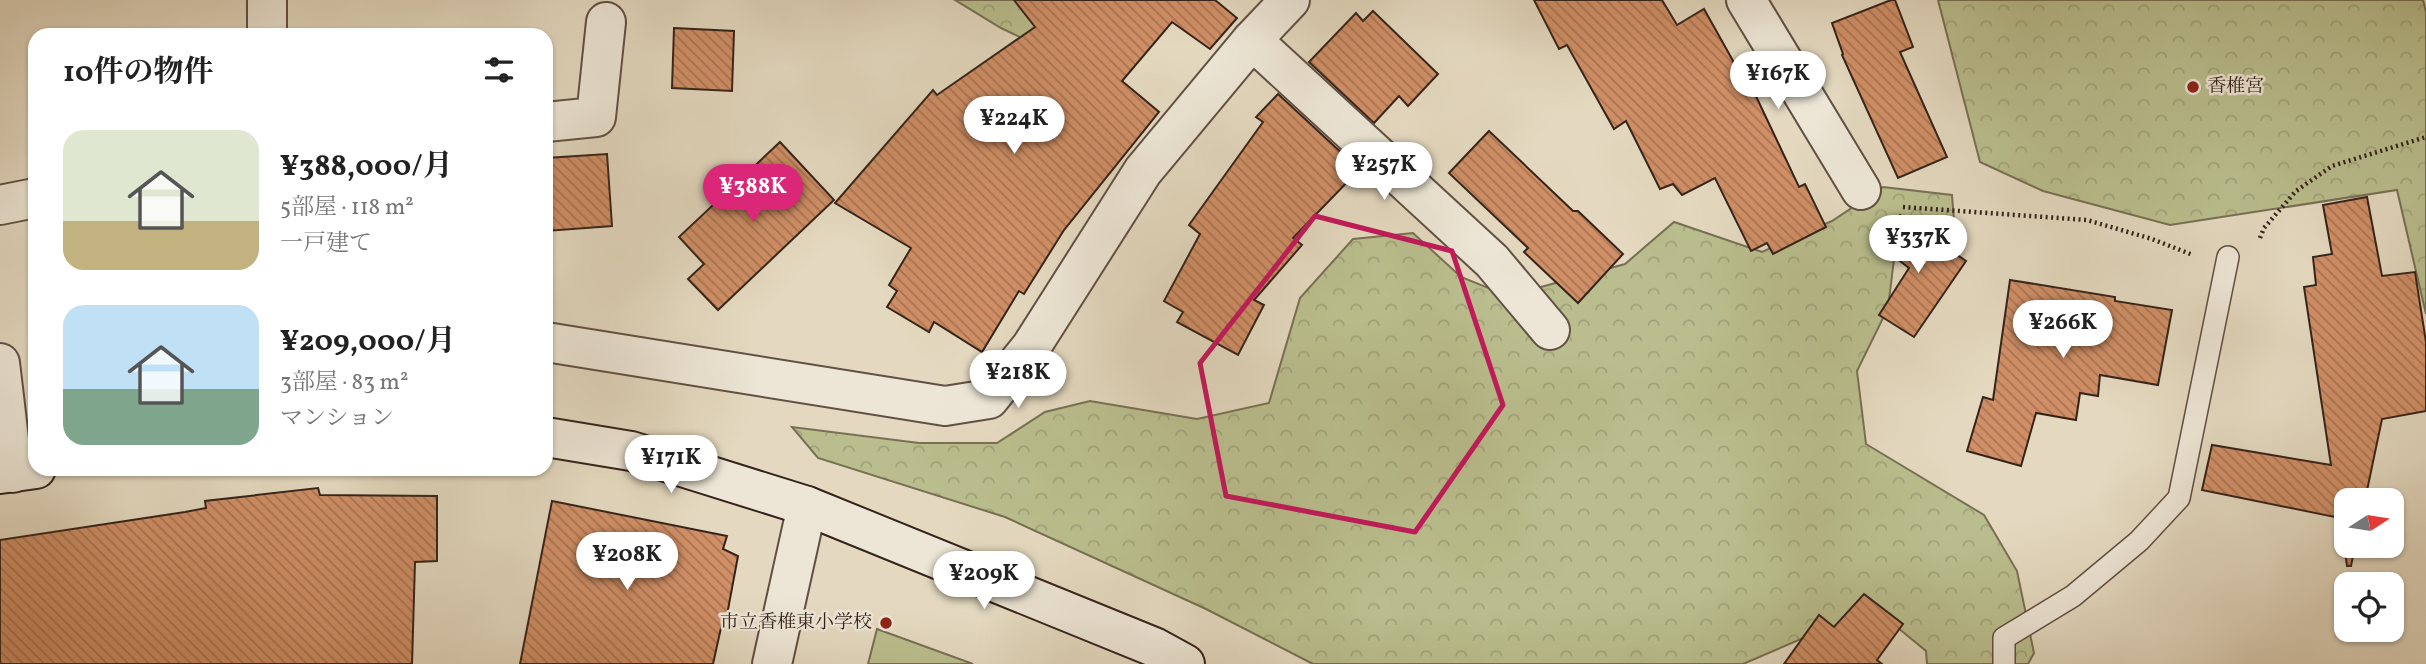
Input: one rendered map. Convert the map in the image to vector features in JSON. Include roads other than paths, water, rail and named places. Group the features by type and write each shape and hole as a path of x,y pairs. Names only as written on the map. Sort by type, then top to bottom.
{"street":[{"path":"267,0 267,28"},
{"path":"553,343 946,406 989,399 1031,347 1143,171 1252,40 1290,0"},
{"path":"1746,0 1861,190"},
{"path":"553,121 596,117 606,22"},
{"path":"1252,40 1492,261 1550,330"},
{"path":"0,205 28,199"},
{"path":"0,363 16,472"},
{"path":"553,438 631,451 807,506 1154,647 1185,664"},
{"path":"772,664 807,506"}],"lane":[{"path":"2004,664 2004,638 2073,596 2138,541 2179,498 2228,257"}],"place":[{"name":"香椎宮","path":"2193,87"},
{"name":"市立香椎東小学校","path":"886,623"}]}
